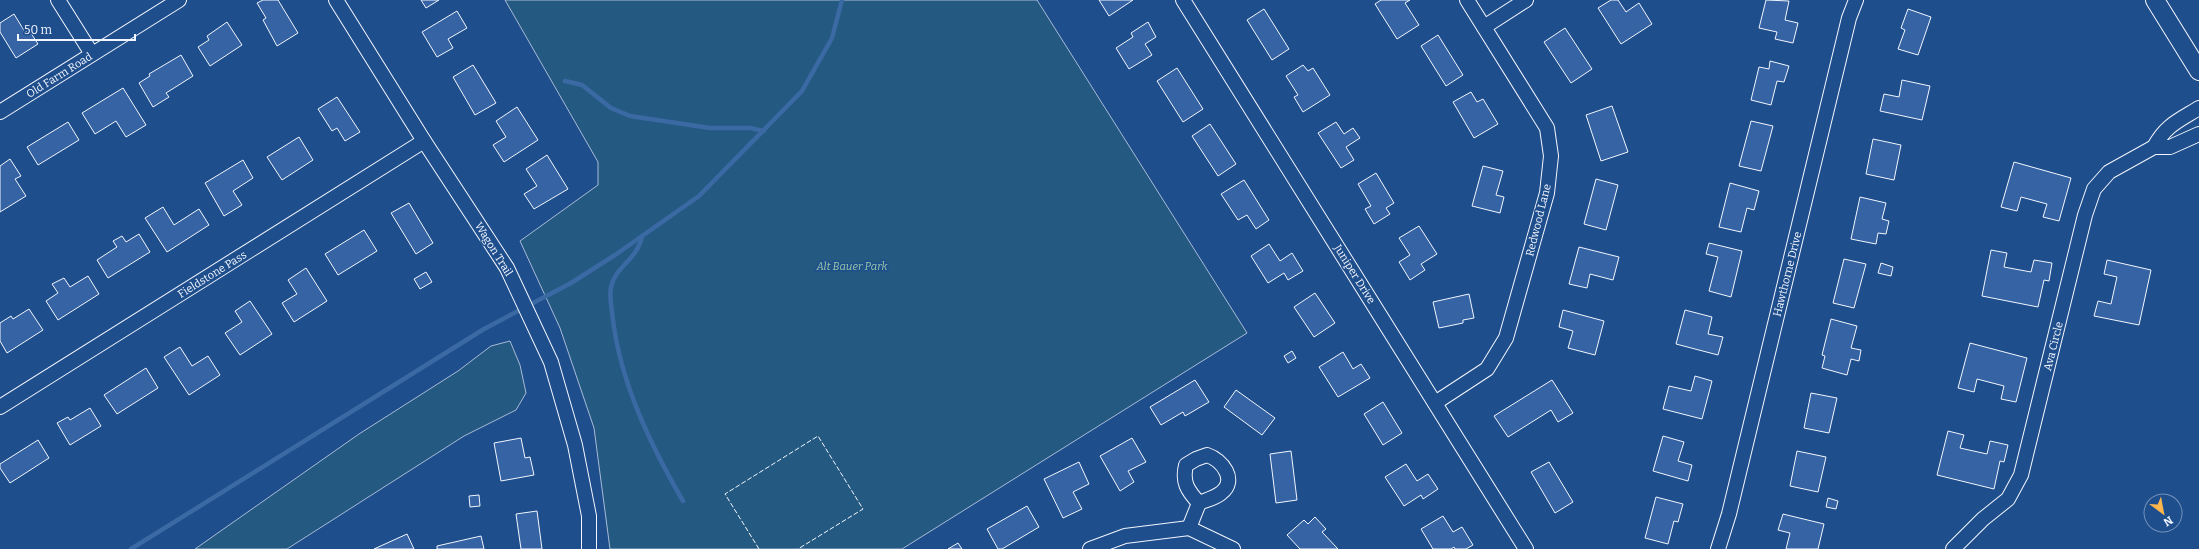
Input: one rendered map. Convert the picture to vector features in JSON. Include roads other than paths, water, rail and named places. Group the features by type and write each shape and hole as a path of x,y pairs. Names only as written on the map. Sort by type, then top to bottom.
{"street":[{"path":"58,0 92,54"},
{"name":"Old Farm Road","path":"0,112 179,0"},
{"name":"Wagon Trail","path":"336,0 424,141 508,268 551,362 575,445 589,516 589,549"},
{"name":"Juniper Drive","path":"1183,0 1526,549"},
{"name":"Redwood Lane","path":"1436,403 1487,369 1506,338 1547,193 1551,156 1547,128 1467,0"},
{"path":"1484,27 1526,0"},
{"name":"Hawthorne Drive","path":"1718,549 1729,514 1849,18 1856,0"},
{"path":"2155,0 2199,71"},
{"name":"Ava Circle","path":"2154,147 2162,132 2199,108"},
{"name":"Ava Circle","path":"1953,549 1962,539 2008,499 2021,476 2085,215 2094,189 2109,172 2154,147 2170,147 2199,134"},
{"name":"Fieldstone Pass","path":"0,407 424,141"},
{"path":"1189,528 1199,503"},
{"path":"1090,549 1125,536 1189,528 1233,549"}],"waterway":[{"path":"131,549 484,329 571,283 615,255 699,196 802,91 832,38 842,0"},
{"path":"565,81 582,85 611,108 630,116 710,128 750,128 764,131"},
{"path":"642,236 636,251 613,280 610,295 613,320 617,344 630,391 660,459 683,501"}],"park label":[{"name":"Alt Bauer Park","path":"852,266"}]}
